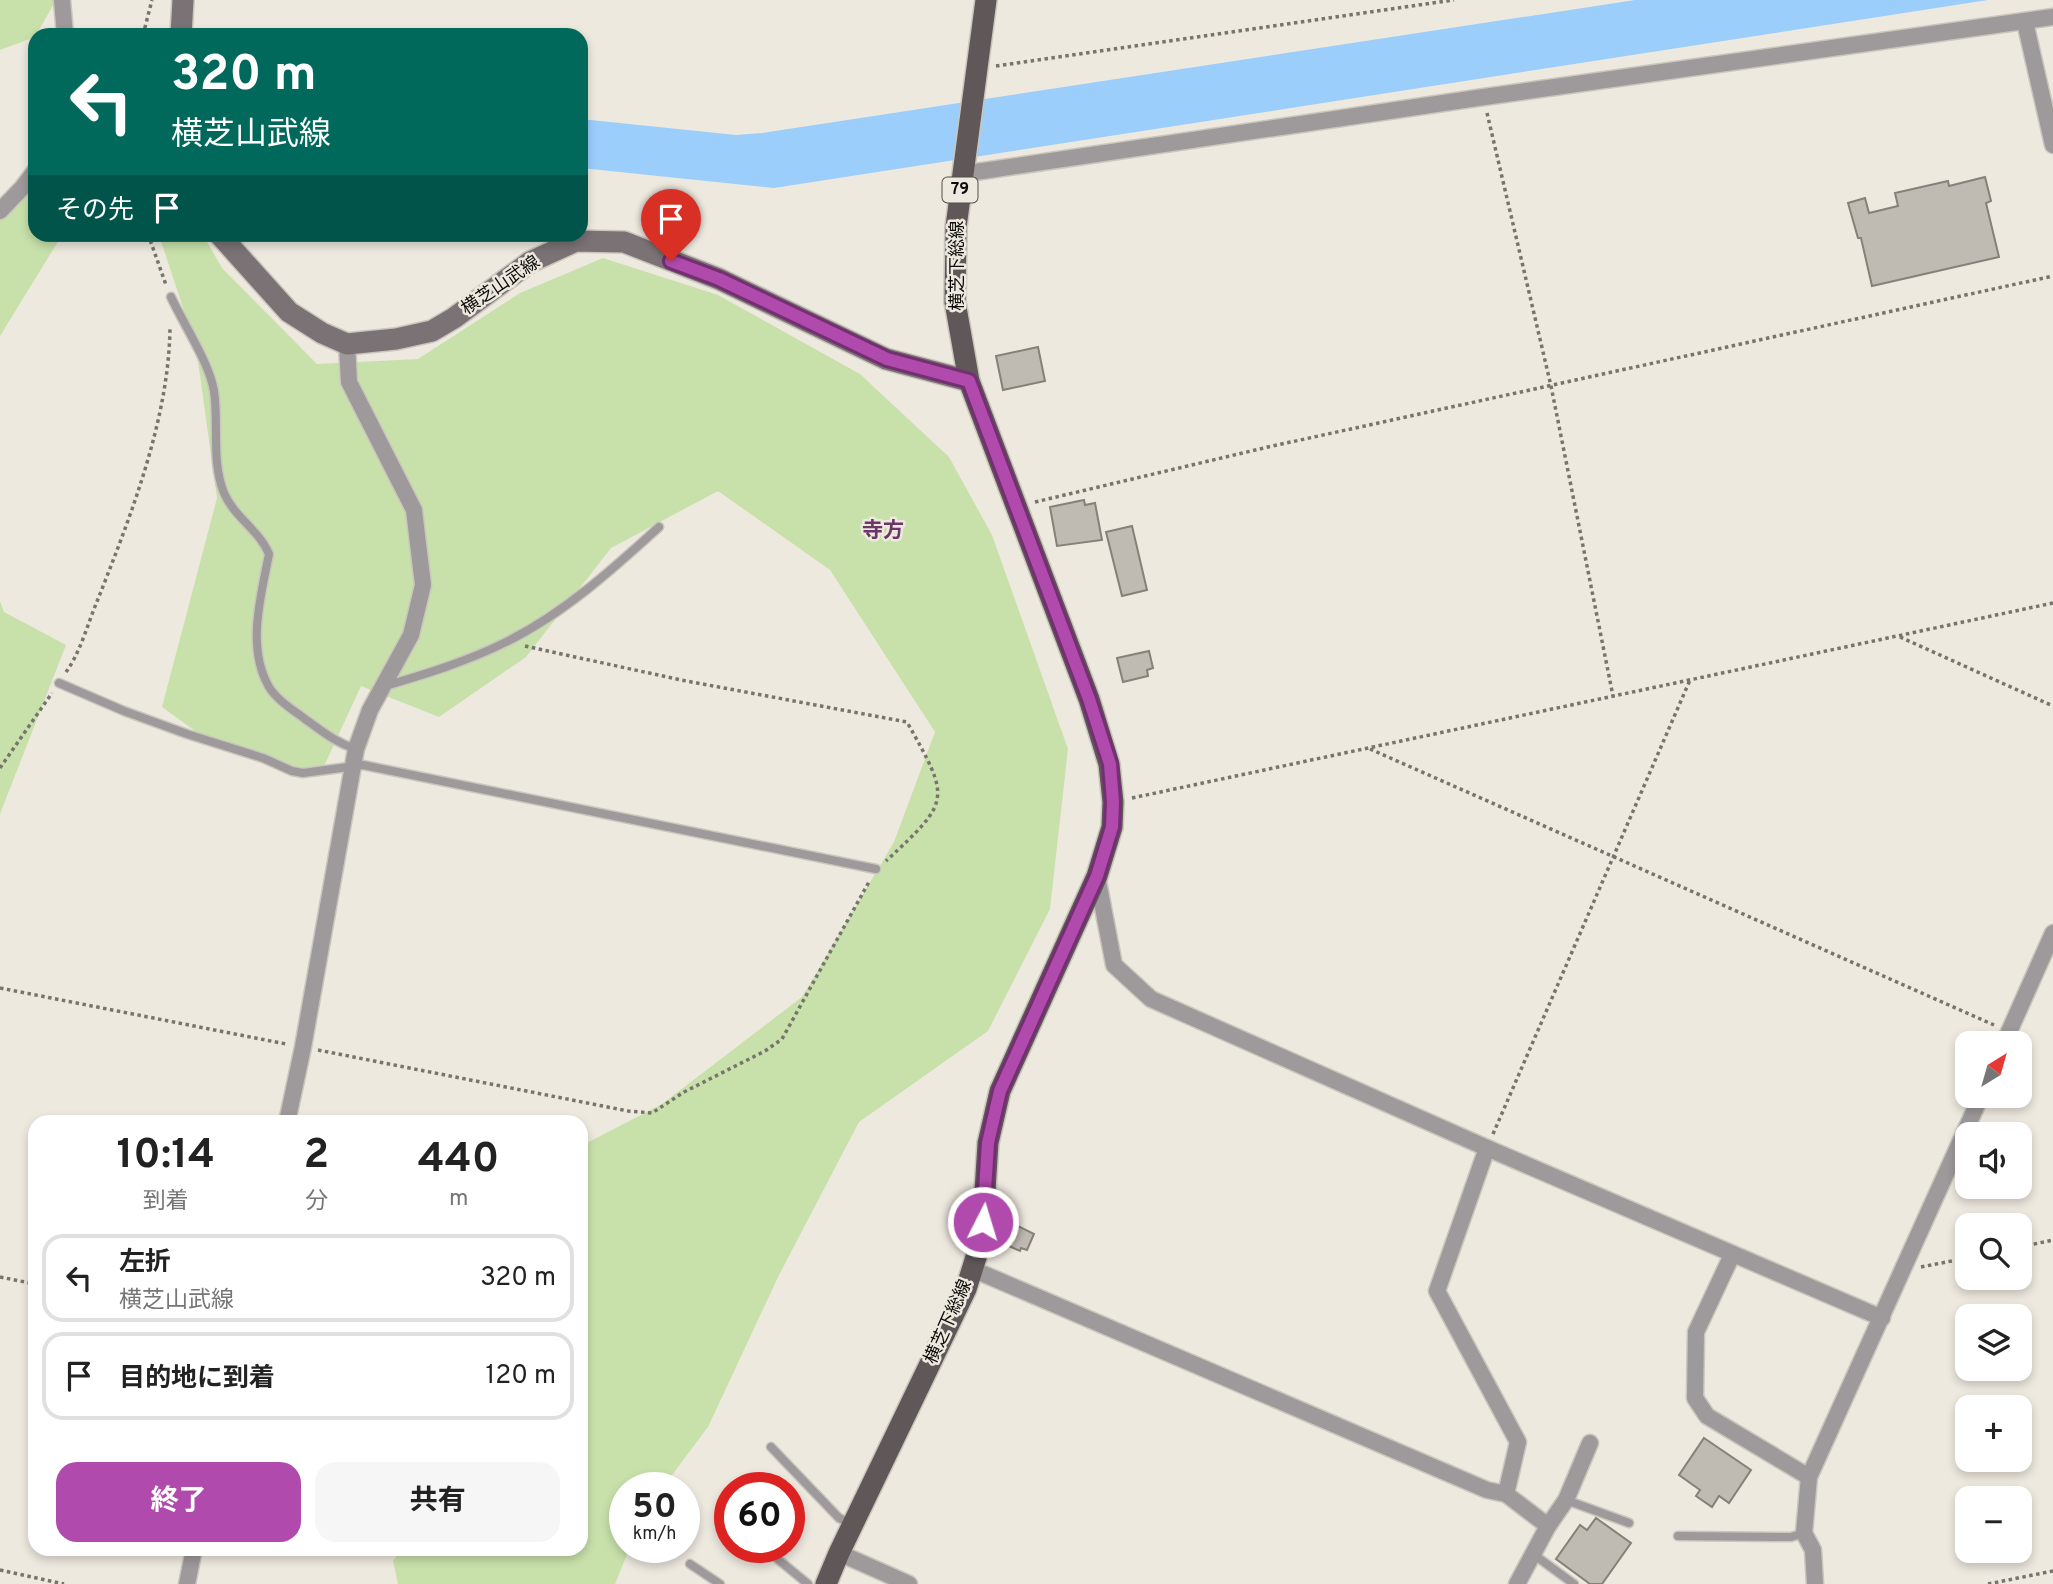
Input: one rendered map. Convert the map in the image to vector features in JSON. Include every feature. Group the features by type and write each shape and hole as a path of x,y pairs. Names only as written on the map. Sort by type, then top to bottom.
{"main road":[{"path":"181,28 183,0"},
{"name":"横芝下総線","path":"826,1584 852,1524 966,1289 983,1222 988,1143 1000,1091 1097,876 1112,827 1110,764 1089,699 969,381 955,302 956,227 986,0"},
{"name":"横芝山武線","path":"588,241 624,242 719,279 887,359 969,381"},
{"path":"226,242 289,312 322,333 347,344"},
{"name":"横芝山武線","path":"347,344 397,340 432,331 530,262 574,242"}],"street":[{"path":"62,0 64,28"},
{"path":"962,174 1484,97 2053,18"},
{"path":"2025,22 2053,145"},
{"path":"0,211 28,180"},
{"path":"288,1115 356,749 370,710 411,635 423,585 414,510 349,382 347,344"},
{"path":"1097,876 1114,965 1152,999 1732,1255 1882,1318"},
{"path":"2010,1031 2053,933"},
{"path":"1815,1584 1813,1550 1804,1533 1809,1477 1976,1108"},
{"path":"1488,1148 1437,1291 1518,1442 1506,1494"},
{"path":"1732,1255 1696,1332 1695,1398 1707,1416 1809,1477"},
{"path":"972,1269 1487,1490 1506,1494 1548,1527"},
{"path":"1517,1584 1566,1500 1590,1443"},
{"path":"839,1553 909,1584"},
{"path":"187,1584 193,1556"}],"lane":[{"path":"171,297 213,388 218,428 216,451 224,493 244,523 265,545 269,554 258,622 260,666 270,688 287,706 341,744 356,749"},
{"path":"383,687 440,669 506,642 546,618 596,582 659,527"},
{"path":"59,683 124,711 263,758 292,771 303,773 363,765 876,869"},
{"path":"771,1447 839,1518 852,1524"},
{"path":"1566,1500 1629,1523"},
{"path":"1678,1536 1791,1537 1804,1533"},
{"path":"1533,1554 1574,1584"},
{"path":"782,1563 808,1584"},
{"path":"690,1564 720,1584"}],"path":[{"path":"145,28 152,0"},
{"path":"976,69 1454,0"},
{"path":"1484,97 1551,386 1613,696"},
{"path":"0,768 69,668 106,579 144,474 168,372 171,297 151,242"},
{"path":"1017,510 1075,491 2053,276"},
{"path":"1113,802 2053,603"},
{"path":"1898,636 2053,706"},
{"path":"1488,1148 1690,680"},
{"path":"1368,748 1613,856 1994,1031"},
{"path":"2032,1244 2053,1240"},
{"path":"1904,1271 1955,1260"},
{"path":"0,1277 28,1283"},
{"path":"0,1570 64,1584"},
{"path":"1989,1584 2053,1571"}],"green space":[{"path":"0,0 56,0 40,28 28,28 28,40 0,50"},
{"path":"28,167 28,242 58,242 0,336 0,206"},
{"path":"161,242 207,242 222,268 317,364 418,359 520,293 603,258 718,295 860,374 949,457 992,535 1068,749 1050,909 988,1031 859,1122 779,1275 708,1427 674,1472 609,1472 609,1563 624,1563 615,1584 398,1584 393,1561 397,1556 588,1556 588,1142 662,1104 802,997 894,842 935,732 830,570 718,491 611,548 526,657 439,717 361,686 319,777 220,749 162,707 217,498 196,347"},
{"path":"0,601 4,612 66,645 0,814"}],"water":[{"path":"1635,0 1988,0 774,188 588,169 588,120 736,135"}],"building":[{"path":"1985,177 1991,201 1986,203 1999,257 1872,286 1861,238 1858,238 1848,203 1865,198 1869,213 1898,206 1895,193 1948,181 1949,186"},
{"path":"1038,347 1045,381 1003,390 996,356"},
{"path":"1084,500 1085,505 1095,503 1102,540 1057,546 1050,507"},
{"path":"1132,526 1147,590 1122,596 1106,532"},
{"path":"1149,651 1153,668 1147,670 1148,676 1123,682 1117,658"},
{"path":"1004,1219 1034,1234 1027,1250 1021,1248 1020,1251 998,1241 1000,1238 996,1236"},
{"path":"1704,1438 1751,1470 1729,1503 1719,1496 1712,1507 1696,1496 1700,1490 1679,1475"},
{"path":"1596,1518 1631,1543 1602,1584 1590,1584 1556,1559 1580,1525 1587,1530"}],"district":[{"name":"寺方","path":"883,531"}],"route":[{"path":"671,261 719,279 887,359 969,381 1089,699 1110,764 1112,827 1097,876 1000,1091 988,1143 983,1222"}]}
